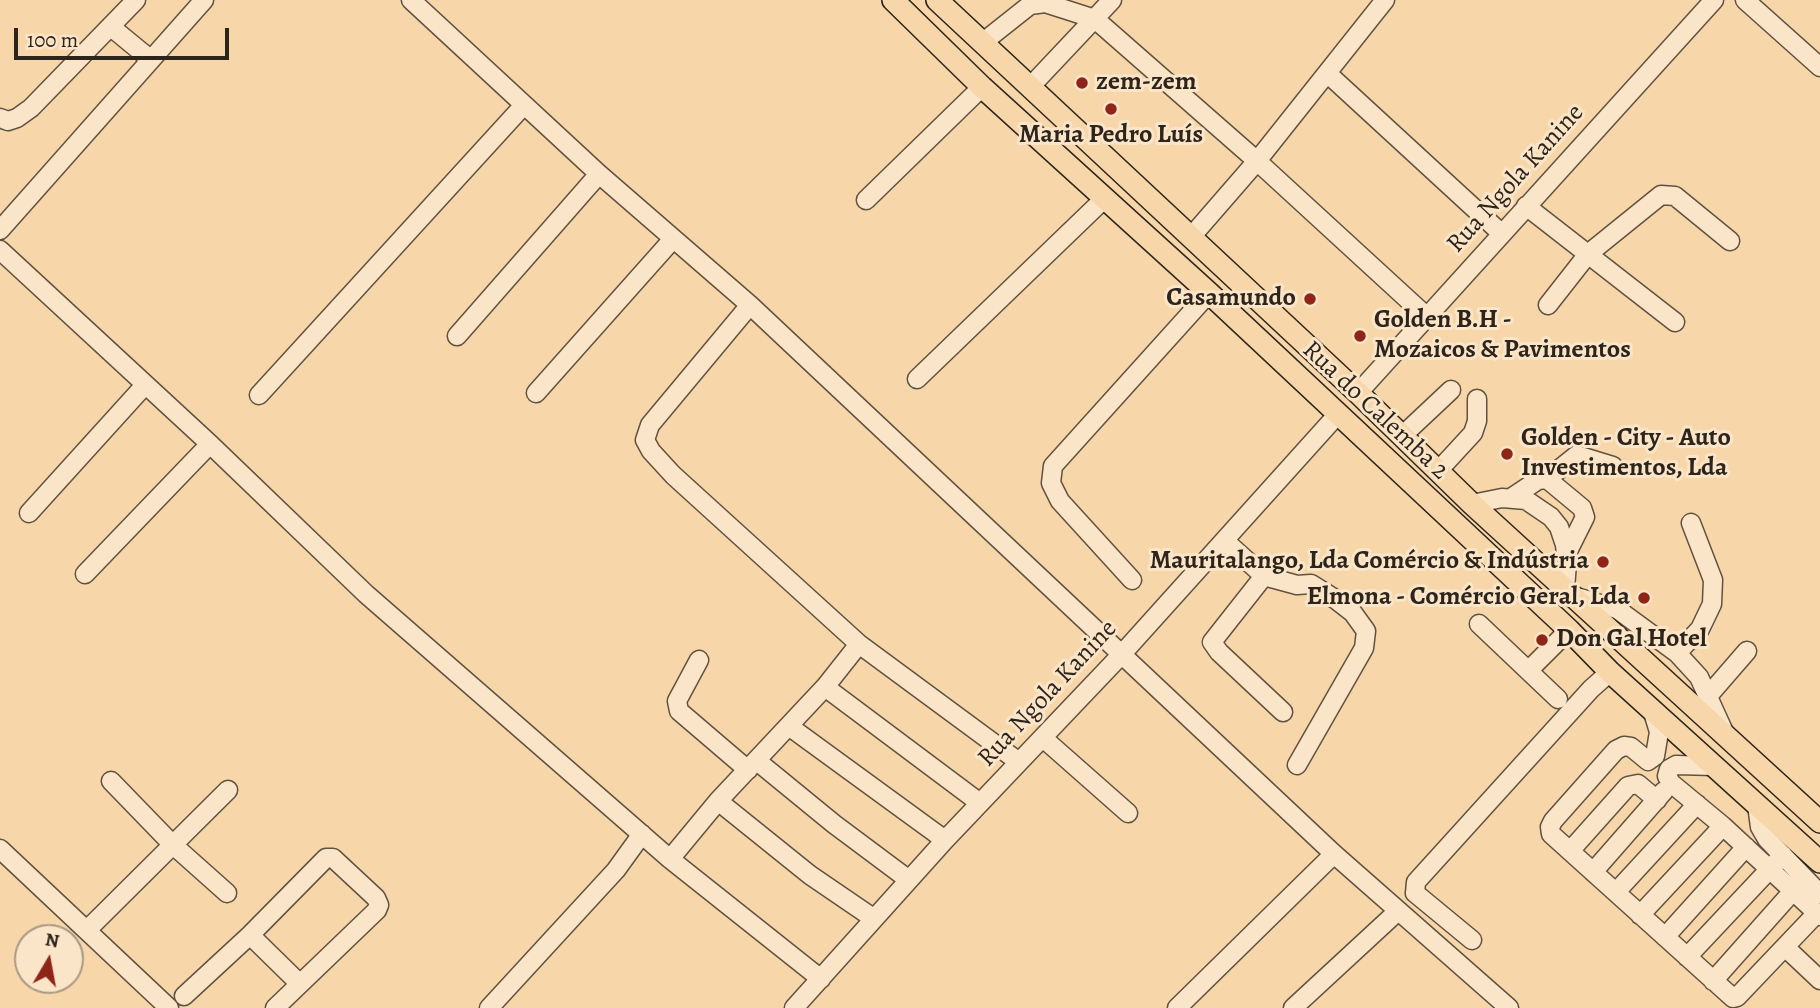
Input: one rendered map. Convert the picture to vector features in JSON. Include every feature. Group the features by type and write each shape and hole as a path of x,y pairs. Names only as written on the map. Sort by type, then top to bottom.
{"main road":[{"name":"Rua do Calemba 2","path":"893,0 982,88 1209,293 1610,671 1820,862"},
{"name":"Rua do Calemba 2","path":"937,0 1472,503 1820,822"}],"street":[{"path":"0,118 8,121 31,108 136,0"},
{"path":"0,230 204,0"},
{"path":"411,0 599,174 750,305 1334,854 1509,1008"},
{"path":"1030,87 1112,0"},
{"path":"1191,237 1257,160 1385,0"},
{"name":"Rua Ngola Kanine","path":"1358,393 1714,0"},
{"path":"1745,0 1820,67"},
{"path":"982,43 1030,5 1045,3 1096,19 1257,160 1427,317"},
{"path":"110,27 150,59"},
{"path":"1327,73 1501,233"},
{"path":"866,200 982,88"},
{"path":"259,395 524,105"},
{"path":"457,336 599,174"},
{"path":"1548,305 1588,254 1661,195 1675,196 1730,241"},
{"path":"917,379 1105,198"},
{"path":"1526,206 1675,322"},
{"path":"536,393 673,239"},
{"path":"0,250 210,444 366,594 670,859 821,979"},
{"path":"1132,580 1060,501 1051,483 1053,466 1209,293"},
{"path":"750,305 650,425 645,440 651,451 673,475 859,644 1019,762"},
{"path":"29,513 145,385"},
{"path":"1402,436 1451,390"},
{"path":"1438,471 1473,433 1477,421 1477,399"},
{"name":"Rua Ngola Kanine","path":"794,1008 945,840 1121,655 1338,414"},
{"path":"85,574 210,444"},
{"path":"1511,498 1538,480 1547,479 1577,455 1613,466"},
{"path":"1547,479 1585,513 1566,555"},
{"path":"1472,503 1511,498 1526,500 1551,517 1559,527 1566,555 1568,592 1617,609 1677,653 1699,677 1725,736"},
{"path":"1677,653 1700,629 1712,604 1713,580 1691,523"},
{"path":"1225,541 1264,576 1297,585 1311,584 1335,598 1353,613 1366,631 1364,648 1297,765"},
{"path":"1264,576 1212,642 1219,652 1283,712"},
{"path":"1479,624 1558,699"},
{"path":"1529,670 1569,630"},
{"path":"670,859 718,801 790,727 859,644"},
{"path":"1708,696 1747,651"},
{"path":"699,660 677,701 679,711 909,880"},
{"path":"1472,940 1415,893 1416,882 1610,671"},
{"path":"825,687 981,803"},
{"path":"1652,709 1659,741 1655,756 1648,761 1631,747 1624,746 1616,750 1553,821 1551,834 1729,996 1737,997 1819,914 1723,826 1671,783 1667,776 1676,765 1714,766"},
{"path":"790,727 945,840"},
{"path":"1042,738 1128,813"},
{"path":"111,781 172,844 227,893"},
{"path":"1593,872 1671,783"},
{"path":"1570,851 1628,786 1638,784 1657,800"},
{"path":"88,930 228,790"},
{"path":"718,801 810,875 873,918"},
{"path":"1616,892 1697,804"},
{"path":"1757,805 1760,827 1767,839 1820,894"},
{"path":"1640,915 1723,826"},
{"path":"489,1008 616,870 642,834"},
{"path":"1665,937 1746,847"},
{"path":"0,849 169,1008"},
{"path":"1177,1008 1334,854"},
{"path":"1687,957 1783,855"},
{"path":"184,996 250,935 326,858 333,858 376,898 379,905 377,911 275,1008"},
{"path":"1713,981 1793,891"},
{"path":"1293,1008 1398,911"},
{"path":"250,935 299,984"},
{"path":"1784,947 1820,980"}],"place":[{"name":"zem-zem","path":"1082,83"},
{"name":"Maria Pedro Luís","path":"1111,109"},
{"name":"Casamundo","path":"1310,299"},
{"name":"Golden B.H - Mozaicos & Pavimentos","path":"1360,336"},
{"name":"Golden - City - Auto Investimentos, Lda","path":"1507,454"},
{"name":"Mauritalango, Lda Comércio & Indústria","path":"1603,562"},
{"name":"Elmona - Comércio Geral, Lda","path":"1644,598"},
{"name":"Don Gal Hotel","path":"1542,640"}]}
